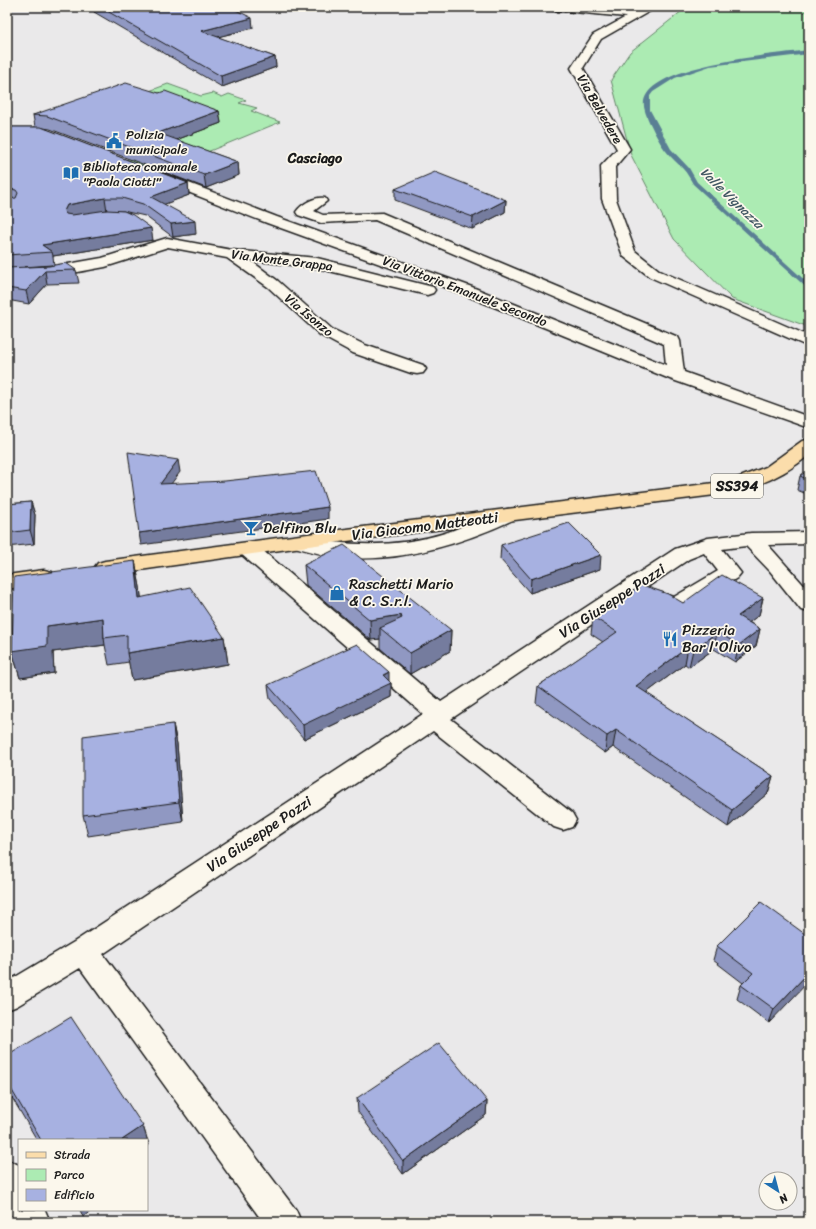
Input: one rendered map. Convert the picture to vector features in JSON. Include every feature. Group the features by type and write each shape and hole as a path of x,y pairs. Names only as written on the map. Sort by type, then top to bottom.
{"main road":[{"name":"Via Giacomo Matteotti","path":"508,515 677,494 748,483 766,476 793,458 809,444"},
{"path":"85,571 298,542"},
{"path":"7,582 61,574"}],"street":[{"path":"553,7 637,15"},
{"name":"Via Belvedere","path":"652,7 597,37 576,68 624,149 608,166 609,199 628,253 655,274 809,342"},
{"name":"Via Vittorio Emanuele Secondo","path":"148,171 272,220 466,290 676,375 809,423"},
{"path":"272,220 303,212 320,201"},
{"path":"303,212 321,219 377,216 672,341 676,375"},
{"name":"Via Monte Grappa","path":"7,274 52,272 105,262 161,238 232,254 317,263 418,286 445,296 466,290"},
{"name":"Via Isonzo","path":"232,254 273,284 326,332 359,349 417,369"},
{"path":"298,542 352,552 390,550 447,540 470,532 508,515"},
{"name":"Via Giuseppe Pozzi","path":"7,998 84,950 682,554 708,544 751,539 809,538"},
{"path":"751,539 777,566 809,605"},
{"path":"630,589 676,606 730,573 708,544"},
{"path":"248,549 436,716 563,820"},
{"path":"84,950 284,1222"},
{"path":"7,1176 18,1196"},
{"path":"26,1211 32,1222"}],"green space":[{"path":"687,7 809,7 809,327 732,299 674,239 631,155 611,80 630,52"},
{"path":"168,84 201,96 213,93 222,97 229,94 246,100 239,103 257,108 251,111 280,122 154,174 123,162 137,154 77,118"}],"building":[{"path":"100,7 230,7 252,18 201,31 275,57 221,76"},
{"path":"126,83 159,93 165,91 219,111 158,133 238,162 204,175 47,116 33,115"},
{"path":"7,127 41,127 188,183 151,197 195,221 171,224 143,204 122,198 105,198 67,205 64,211 66,214 72,215 107,210 124,211 133,215 151,228 42,245 52,252 7,255 7,199 16,198 18,193 16,190 7,189"},
{"path":"435,172 506,200 473,217 395,189"},
{"path":"66,263 76,270 45,271 26,291 7,288 7,268 49,266"},
{"path":"128,452 178,460 160,484 225,481 316,471 328,507 139,533"},
{"path":"809,469 809,480 800,476"},
{"path":"31,502 30,530 7,533 7,504"},
{"path":"569,523 601,555 531,579 501,545"},
{"path":"344,545 451,630 410,653 380,628 402,618 401,615 370,620 304,565"},
{"path":"135,561 139,598 190,587 224,637 127,653 127,635 104,638 103,618 47,626 47,646 12,651 14,577"},
{"path":"722,575 763,598 738,616 760,629 739,645 717,632 693,650 688,647 636,686 773,776 732,810 616,730 607,736 538,686 617,632 593,617 642,585 668,594 683,603"},
{"path":"357,644 389,672 383,675 391,683 303,725 268,685"},
{"path":"173,724 179,802 83,815 83,736"},
{"path":"761,902 809,937 809,972 774,1009 741,985 753,973 717,946"},
{"path":"71,1017 143,1126 124,1139 40,1139 7,1082 7,1056"},
{"path":"439,1043 487,1101 403,1161 357,1098"}],"waterway":[{"name":"Valle Vignazza","path":"809,52 709,65 673,77 651,91 647,96 647,110 668,150 687,169 695,183 809,288"}],"place":[{"name":"Polizia municipale","path":"114,141"},
{"name":"Biblioteca comunale \"Paola Ciotti\"","path":"71,173"},
{"name":"Delfino Blu","path":"251,528"},
{"name":"Raschetti Mario & C. S.r.l.","path":"337,593"},
{"name":"Pizzeria Bar l'Olivo","path":"670,639"}],"district":[{"name":"Casciago","path":"315,158"}]}
